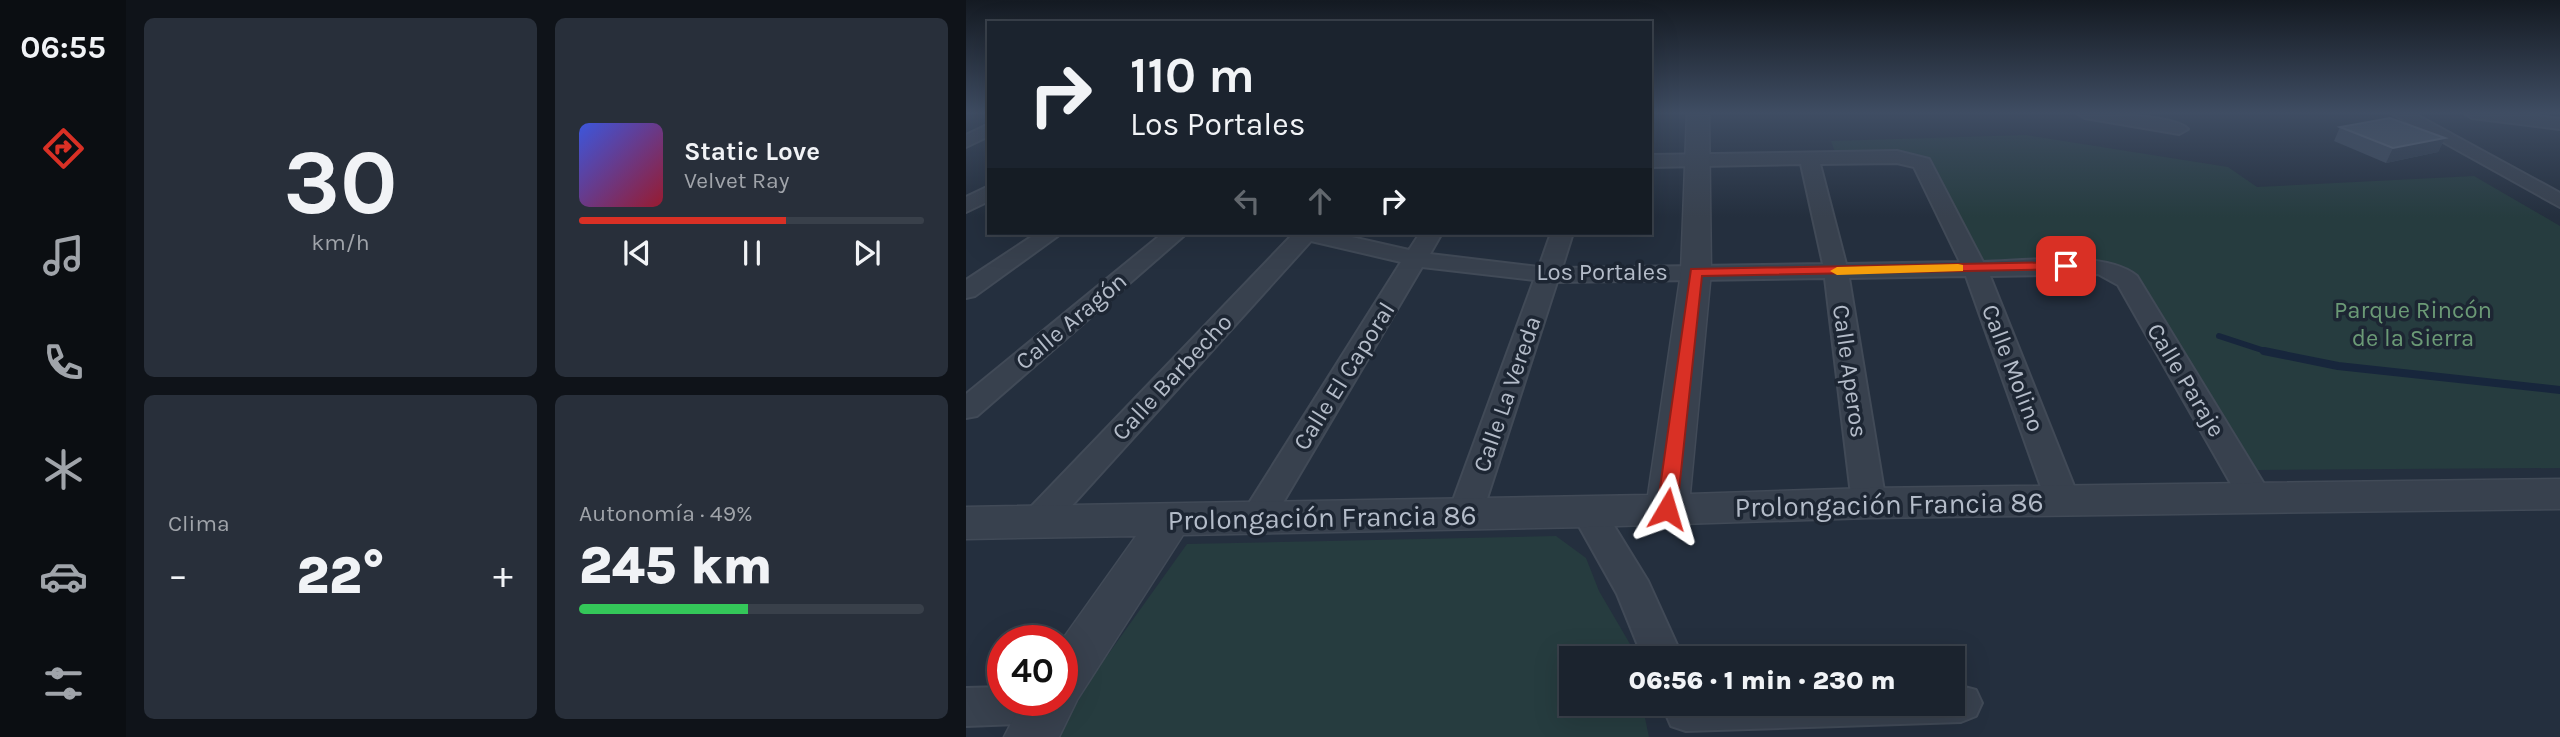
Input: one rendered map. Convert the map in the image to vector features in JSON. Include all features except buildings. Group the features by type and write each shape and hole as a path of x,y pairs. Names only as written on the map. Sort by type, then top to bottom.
{"street":[{"path":"1667,509 1696,272 1697,147"},
{"path":"2461,147 2560,201"},
{"path":"1652,161 1809,158"},
{"name":"Calle Molino","path":"1809,158 1897,158 1922,163 1975,268 2063,501"},
{"name":"Calle Aperos","path":"1809,158 1836,271 1869,503"},
{"path":"966,291 1048,235"},
{"name":"Calle Aragón","path":"966,409 1174,235"},
{"name":"Calle Barbecho","path":"1037,522 1304,235"},
{"name":"Los Portales","path":"1314,235 1416,259 1549,275 2089,265 2111,270"},
{"name":"Calle El Caporal","path":"1256,519 1430,235"},
{"name":"Calle La Vereda","path":"1465,514 1561,235"},
{"name":"Calle Paraje","path":"2111,270 2128,281 2255,496"},
{"name":"Prolongación Francia 86","path":"966,523 1588,512 1869,503 2560,494"},
{"path":"1588,512 1635,592 1658,646"},
{"path":"1078,660 1169,521"},
{"path":"966,707 987,707"},
{"path":"1685,718 1724,716"}],"green space":[{"name":"Parque Rincón de la Sierra","path":"1833,147 2104,147 2228,167 2257,187 2474,176 2560,226 2560,468 2257,470 2102,265 1963,268 1906,153 1835,152"},
{"path":"1556,536 1586,558 1599,591 1630,646 1559,646 1559,716 1645,716 1649,737 1057,737 1069,716 1078,716 1078,701 1094,674 1187,544"}],"waterway":[{"path":"2219,336 2266,351"},
{"path":"2266,351 2338,366 2560,390"},
{"path":"2266,351 2271,353"}],"slow traffic":[{"path":"1837,271 1958,268"}],"route":[{"path":"1667,509 1696,272 2066,266"}]}
